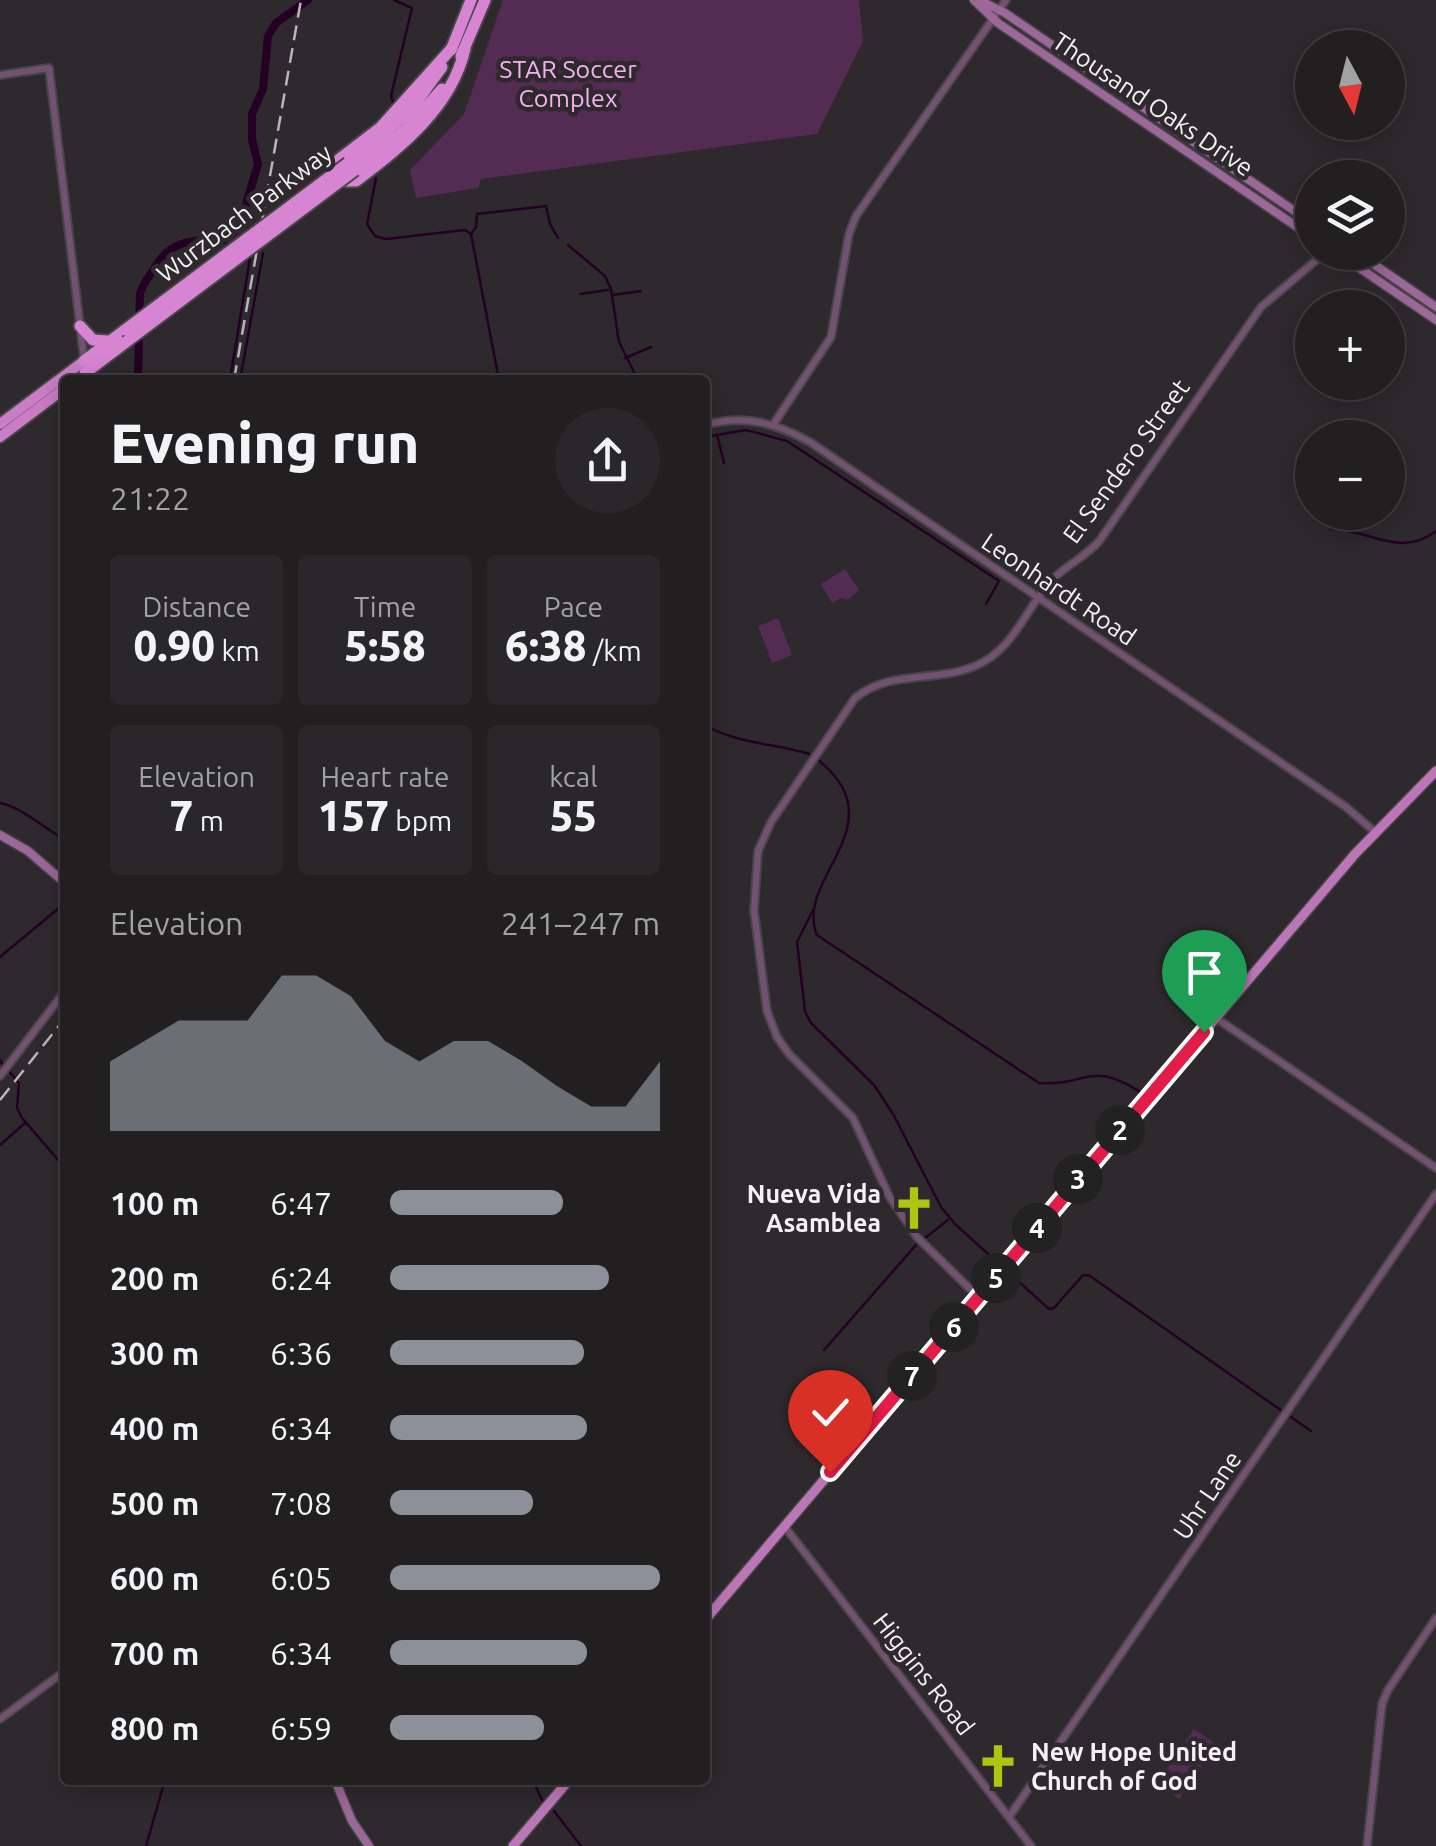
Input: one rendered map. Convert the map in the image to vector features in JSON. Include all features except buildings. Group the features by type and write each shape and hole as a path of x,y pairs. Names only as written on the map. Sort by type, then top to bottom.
{"highway":[{"name":"Wurzbach Parkway","path":"458,48 472,0"},
{"name":"Wurzbach Parkway","path":"83,374 125,336 352,167 428,90 485,0"},
{"path":"458,48 458,72 444,98 417,130 360,178 345,181 336,167 338,160 381,127 458,48"},
{"path":"80,326 92,340 112,340"},
{"name":"Wurzbach Parkway","path":"83,374 112,340 125,336"},
{"name":"Wurzbach Parkway","path":"0,424 60,388"},
{"path":"0,437 60,393"}],"main road":[{"name":"Thousand Oaks Drive","path":"976,0 1000,10 1295,211"},
{"name":"Thousand Oaks Drive","path":"976,0 994,19 1295,225"},
{"path":"1362,270 1436,320"},
{"path":"1382,270 1436,307"},
{"path":"710,1614 1375,832 1436,771"},
{"path":"0,835 60,879"},
{"path":"337,1785 352,1822 370,1846"},
{"path":"513,1846 565,1785"}],"street":[{"path":"773,424 833,332 853,222 1006,0"},
{"path":"0,75 49,68 83,374"},
{"name":"El Sendero Street","path":"982,1294 917,1237 889,1196 853,1118 788,1054 777,1037 764,998 754,911 758,852 771,822 855,698 870,686 890,679 965,670 1008,644 1052,579 1084,557 1100,540 1261,307 1305,270"},
{"name":"Leonhardt Road","path":"710,424 737,420 773,424 810,442 1346,807 1375,832"},
{"path":"0,1076 60,998"},
{"path":"1216,1018 1436,1168"},
{"name":"Uhr Lane","path":"1009,1817 1436,1194"},
{"name":"Higgins Road","path":"784,1527 1031,1846"},
{"path":"1367,1846 1382,1704 1436,1618"},
{"path":"0,1720 60,1674"}],"green space":[{"name":"STAR Soccer Complex","path":"503,0 859,0 863,41 817,134 481,179 478,188 416,198 410,170 464,114"},
{"path":"845,569 859,590 848,600 841,598 832,603 821,584"},
{"path":"778,618 792,655 772,663 758,626"},
{"path":"1194,1729 1216,1744 1179,1799 1157,1784"}],"waterway":[{"path":"138,375 143,286 162,258 176,246 224,240 239,228 258,164 252,114 263,89 268,36 276,23 308,0"},
{"path":"393,102 391,96 412,8 394,0"},
{"path":"376,178 367,224 375,236 386,239 465,230 471,234 498,375"},
{"path":"471,234 477,214 546,206 558,238"},
{"path":"568,245 605,276 611,289 619,342 636,375"},
{"path":"241,375 263,253"},
{"path":"231,375 250,258 247,254"},
{"path":"580,294 608,290"},
{"path":"613,295 641,291"},
{"path":"625,358 651,347"},
{"path":"710,436 746,430 787,441 999,581 986,604"},
{"path":"717,435 724,463"},
{"path":"1345,530 1397,543 1423,539 1436,531"},
{"path":"710,728 743,740 809,754"},
{"path":"818,760 840,784 849,806 847,829 818,893 813,914 817,935 1039,1083 1099,1076 1142,1093"},
{"path":"0,803 24,813 60,837"},
{"path":"0,957 60,907"},
{"path":"813,910 797,942 805,1011 811,1023 874,1085 941,1207 955,1224 1049,1309 1083,1275 1090,1276 1282,1411"},
{"path":"0,1060 3,1065"},
{"path":"8,1070 19,1083 17,1108 22,1118 60,1162"},
{"path":"0,1145 25,1123"},
{"path":"925,1238 948,1220"},
{"path":"824,1350 916,1245"},
{"path":"1291,1417 1311,1431"},
{"path":"146,1846 164,1785"},
{"path":"535,1785 542,1800"},
{"path":"554,1811 581,1846"}],"railway":[{"path":"235,375 301,0"},
{"path":"0,1100 60,1024"}],"place":[{"name":"Nueva Vida Asamblea","path":"914,1208"},
{"name":"New Hope United Church of God","path":"998,1766"}],"route":[{"path":"830,1472 1204,1032"}]}
